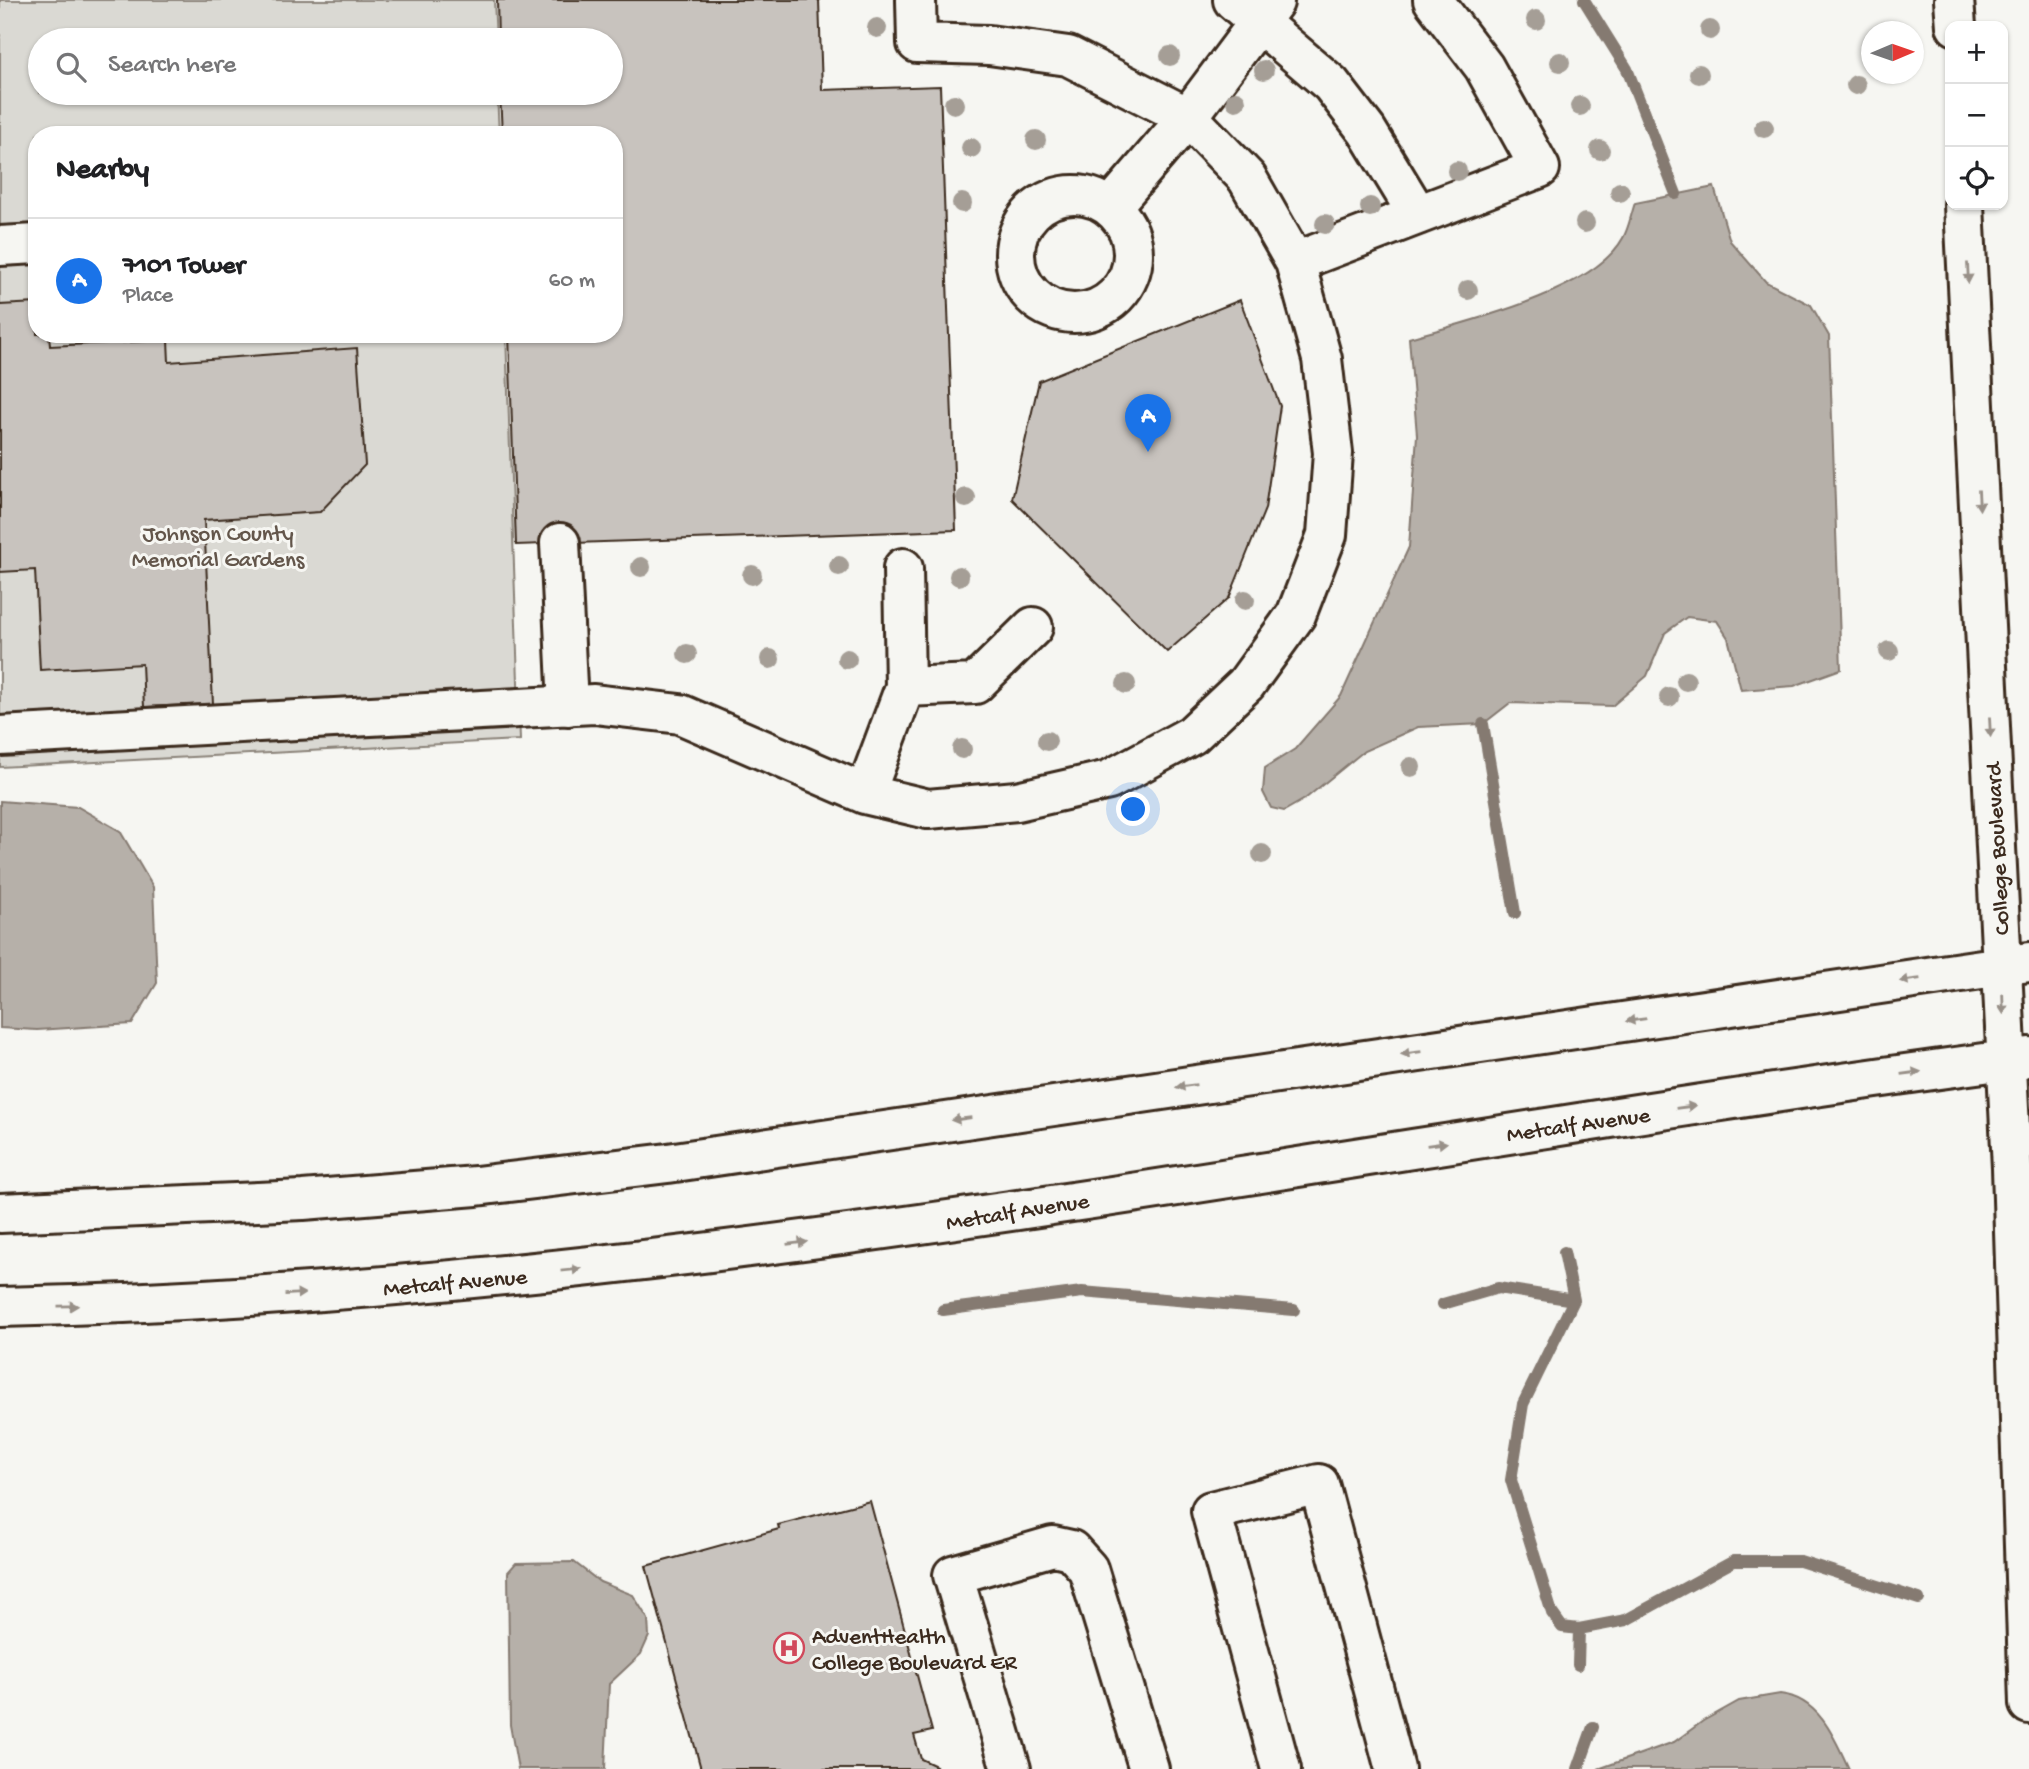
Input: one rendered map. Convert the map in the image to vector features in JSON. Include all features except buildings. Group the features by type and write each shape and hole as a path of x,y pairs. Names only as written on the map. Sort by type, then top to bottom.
{"main road":[{"path":"0,736 594,704 680,714 865,794 928,809 1017,802 1109,780 1192,734 1246,684 1296,615 1327,535 1334,453 1322,359 1295,262 1247,178 1188,117 1068,56 989,45 917,43 916,0"},
{"path":"1295,262 1539,168 1484,67 1433,0"},
{"path":"1954,0 1956,21"},
{"path":"1111,207 1188,117 1256,7 1331,84 1367,131 1418,215"},
{"name":"College Boulevard","path":"1965,210 2015,964 2017,1058 2012,1181 2029,1704"},
{"path":"0,246 28,244"},
{"path":"560,543 568,706"},
{"path":"865,794 905,687 903,568"},
{"path":"905,687 975,684 1034,627"},
{"path":"0,1213 303,1200 517,1181 668,1163 2015,964"},
{"name":"Metcalf Avenue","path":"0,1307 99,1305 342,1291 572,1270 786,1245 1369,1154 2017,1058"},
{"path":"1281,1769 1211,1511 1319,1484 1395,1769"},
{"path":"1011,1769 953,1576 1053,1546 1071,1550 1088,1569 1149,1769"}],"green space":[{"name":"Johnson County Memorial Gardens","path":"0,0 494,0 495,28 28,28 28,105 498,105 499,126 28,126 28,343 506,343 520,740 0,767"}],"shaded area":[{"path":"1714,187 1730,241 1766,282 1811,305 1829,336 1841,669 1794,686 1741,690 1728,638 1717,621 1687,617 1665,633 1647,676 1612,706 1510,703 1483,724 1418,727 1364,751 1305,799 1284,811 1271,808 1263,792 1265,768 1295,749 1341,696 1409,547 1417,435 1409,338 1494,314 1558,289 1608,257 1625,234 1635,203"},
{"path":"0,801 78,807 120,831 153,887 157,983 132,1024 37,1030 0,1028"},
{"path":"574,1562 600,1582 633,1595 648,1619 649,1636 641,1654 609,1684 605,1769 518,1769 510,1725 508,1572 516,1563"},
{"path":"1780,1694 1794,1697 1815,1711 1824,1721 1849,1769 1598,1769 1674,1742 1703,1721 1739,1701"}],"waterway":[{"path":"1584,0 1627,69 1676,194"},
{"path":"1483,724 1515,913"},
{"path":"1564,1252 1574,1300 1523,1404 1511,1480 1552,1613 1562,1627 1579,1629 1626,1620 1734,1561 1800,1561 1919,1599"},
{"path":"1443,1304 1498,1288 1574,1300"},
{"path":"943,1310 1082,1292 1294,1310"},
{"path":"1578,1665 1579,1629"},
{"path":"1578,1769 1593,1727"}],"place":[{"name":"7101 Tower","path":"1148,452"},
{"name":"AdventHealth College Boulevard ER","path":"789,1648"}]}
